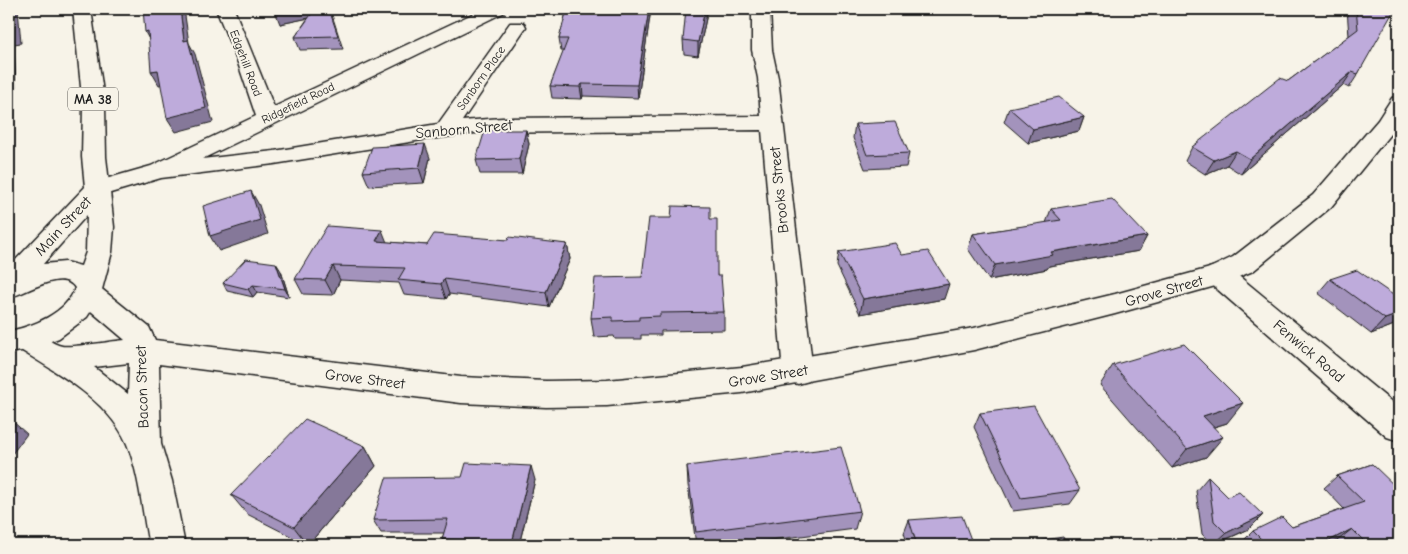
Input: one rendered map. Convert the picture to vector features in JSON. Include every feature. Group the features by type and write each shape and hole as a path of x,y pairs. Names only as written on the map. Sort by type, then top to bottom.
{"street":[{"name":"Main Street","path":"82,9 94,106 96,189 101,238 88,291"},
{"name":"Edgehill Road","path":"225,9 248,63 267,117"},
{"name":"Ridgefield Road","path":"96,189 159,171 267,117 497,9"},
{"name":"Brooks Street","path":"761,9 762,50 772,124 798,372"},
{"name":"Sanborn Place","path":"446,129 517,27"},
{"name":"Grove Street","path":"56,359 144,350 416,386 516,394 635,392 692,387 798,372 974,339 1116,304 1219,275 1243,264 1322,202 1388,123 1397,109"},
{"name":"Sanborn Street","path":"159,171 282,156 446,129 502,125 772,124"},
{"name":"Main Street","path":"9,286 96,189"},
{"name":"Bacon Street","path":"9,286 35,276 63,272 82,278 88,291 134,328 139,335 144,350 144,446"},
{"name":"Fenwick Road","path":"1219,275 1399,427"},
{"name":"MA 38","path":"16,342 61,324 82,306 88,291"},
{"name":"Bacon Street","path":"16,342 56,359 108,395 137,429 144,446 167,545"}],"building":[{"path":"9,9 11,9 12,30 9,30"},
{"path":"143,9 180,9 184,41 188,40 206,108 167,118 158,70 151,71 148,31 145,32"},
{"path":"315,9 329,9 338,36 295,37"},
{"path":"567,9 649,9 637,85 582,84 580,87 550,86 568,39 559,39"},
{"path":"686,9 705,9 698,42 683,40"},
{"path":"1356,9 1392,9 1393,12 1358,74 1352,72 1250,159 1236,151 1214,160 1192,147 1280,78 1288,81 1358,29"},
{"path":"1059,97 1084,117 1033,129 1009,108"},
{"path":"895,122 909,153 867,155 855,124"},
{"path":"485,130 526,130 519,159 476,160"},
{"path":"425,144 419,168 363,172 372,147"},
{"path":"251,191 260,220 210,236 203,206"},
{"path":"1112,199 1147,236 1051,252 1053,255 995,265 973,234 1061,220 1051,209"},
{"path":"672,206 710,207 710,219 717,219 717,276 721,276 724,312 660,313 660,316 639,317 639,320 613,321 613,317 591,318 595,278 642,277 649,218 671,218"},
{"path":"327,226 382,230 376,241 427,245 434,234 508,240 509,237 567,244 546,292 444,279 441,284 398,280 405,268 333,266 325,280 295,279"},
{"path":"895,243 902,255 928,251 949,284 863,299 839,252"},
{"path":"246,259 276,263 285,289 253,285 248,289 223,283"},
{"path":"1357,270 1399,299 1399,314 1385,319 1330,279"},
{"path":"1184,344 1243,403 1203,416 1223,437 1187,449 1113,365"},
{"path":"1034,406 1080,490 1021,498 980,413"},
{"path":"305,419 365,446 294,527 231,495"},
{"path":"841,447 860,511 696,532 687,466"},
{"path":"466,463 531,466 512,543 442,539 448,519 373,520 386,478 462,477"},
{"path":"1372,464 1399,490 1399,545 1368,545 1352,529 1321,545 1267,545 1253,531 1282,517 1292,527 1364,502 1337,476"},
{"path":"1208,477 1228,497 1239,492 1263,515 1226,533 1214,521"},
{"path":"962,516 973,545 917,545 909,520"},
{"path":"1063,537 1067,545 1017,545 1017,544"}]}
